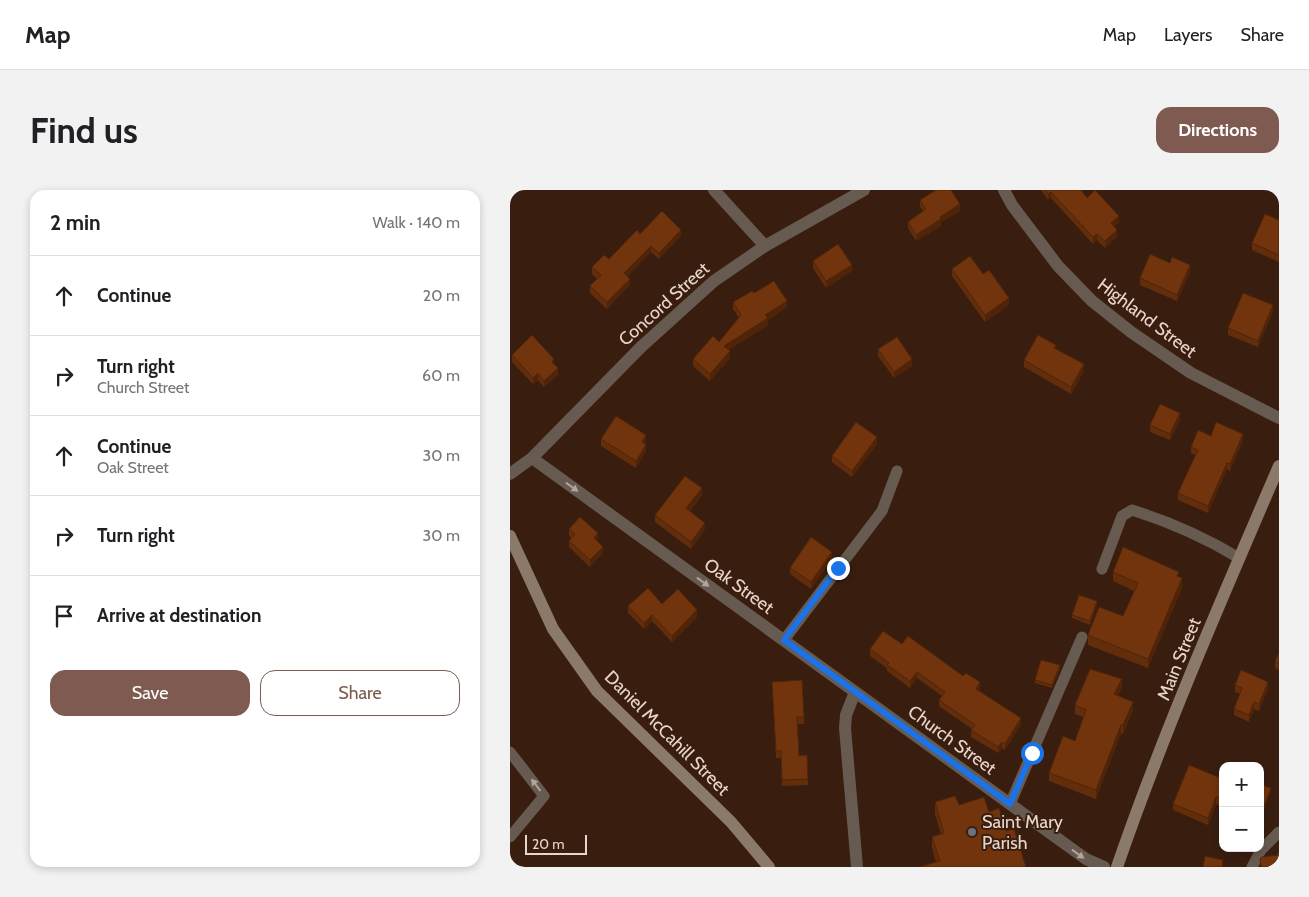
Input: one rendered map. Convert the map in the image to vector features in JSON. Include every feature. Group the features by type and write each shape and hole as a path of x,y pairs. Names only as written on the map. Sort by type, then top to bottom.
{"main road":[{"name":"Main Street","path":"1117,867 1138,805 1239,558 1279,466"},
{"name":"Daniel McCahill Street","path":"510,536 553,629 597,691 731,822 769,867"}],"street":[{"path":"714,190 765,246"},
{"name":"Concord Street","path":"510,474 532,458 641,347 714,281 765,246 864,190"},
{"name":"Highland Street","path":"1004,190 1012,205 1058,266 1092,301 1131,332 1191,373 1279,418"},
{"name":"Oak Street","path":"532,458 855,692"},
{"path":"855,692 846,715 845,728 857,867"},
{"name":"Church Street","path":"855,692 1086,859 1104,867"}],"lane":[{"path":"784,640 882,511 897,471"},
{"path":"1102,569 1122,516 1132,510 1212,542 1239,558"},
{"path":"1010,804 1082,637"},
{"path":"510,752 544,796 510,837"},
{"path":"1252,867 1261,850 1279,832"}],"building":[{"path":"936,190 951,190 960,204 916,235 908,222 926,209 920,200"},
{"path":"1046,190 1081,190 1087,198 1095,190 1119,216 1111,223 1117,230 1105,241 1097,234 1093,237 1051,192 1048,194"},
{"path":"662,211 681,230 659,253 651,246 624,273 630,279 607,302 590,286 601,275 592,267 604,255 609,259 637,230 640,234"},
{"path":"1265,214 1279,220 1279,255 1252,243"},
{"path":"838,244 852,265 826,281 813,261"},
{"path":"1150,254 1170,263 1172,257 1190,265 1177,295 1140,278"},
{"path":"970,256 983,274 989,270 1009,298 985,315 952,269"},
{"path":"774,281 787,301 765,315 768,318 724,346 730,351 710,374 693,359 713,336 719,342 741,315 733,302 752,291 754,293"},
{"path":"1243,293 1273,305 1258,341 1228,328"},
{"path":"532,335 554,359 552,362 558,368 544,381 538,373 533,378 512,355"},
{"path":"1038,335 1056,345 1054,348 1084,364 1071,387 1024,360"},
{"path":"897,337 912,359 894,372 878,349"},
{"path":"1160,404 1180,413 1170,434 1150,425"},
{"path":"616,416 646,435 642,442 646,445 636,461 601,439"},
{"path":"856,422 877,437 852,471 832,456"},
{"path":"1216,422 1243,434 1230,464 1227,463 1208,506 1178,493 1198,450 1191,447 1198,430 1211,436"},
{"path":"685,476 702,488 686,508 705,523 691,542 655,515"},
{"path":"580,517 598,533 594,538 603,547 590,560 569,541 575,534 569,529"},
{"path":"811,537 832,552 811,582 790,568"},
{"path":"1123,547 1179,572 1177,576 1182,578 1148,659 1088,635 1099,607 1123,616 1138,583 1113,572"},
{"path":"648,588 662,604 678,589 697,610 672,636 652,615 644,623 628,606"},
{"path":"1079,595 1097,601 1090,621 1072,615"},
{"path":"883,631 902,644 908,636 963,676 966,673 980,682 976,689 1021,718 1005,744 1002,742 998,747 971,730 975,725 939,700 945,692 917,672 910,681 887,665 889,663 870,649"},
{"path":"1279,653 1279,663 1275,661"},
{"path":"1041,660 1060,665 1052,685 1035,680"},
{"path":"1090,669 1122,679 1114,694 1133,702 1123,725 1121,725 1096,790 1049,773 1063,736 1075,741 1086,710 1075,705"},
{"path":"1241,670 1268,682 1259,704 1254,702 1249,715 1234,709 1242,688 1235,685"},
{"path":"802,680 804,717 797,717 799,756 807,755 808,779 782,780 781,751 776,751 772,682"},
{"path":"1189,765 1219,777 1219,798 1216,797 1208,818 1173,804"},
{"path":"1264,785 1271,788 1264,806"},
{"name":"Saint Mary Parish","path":"955,796 959,805 984,797 989,812 999,808 1006,831 1014,829 1026,867 919,867 940,861 932,837 944,833 935,802"},
{"path":"1279,855 1279,867 1261,867 1260,859 1262,857"},
{"path":"1205,856 1223,860 1222,867 1203,867"}],"place":[{"name":"Saint Mary Parish","path":"972,832"}],"route":[{"path":"838,568 784,640 1010,804 1032,753"}]}
